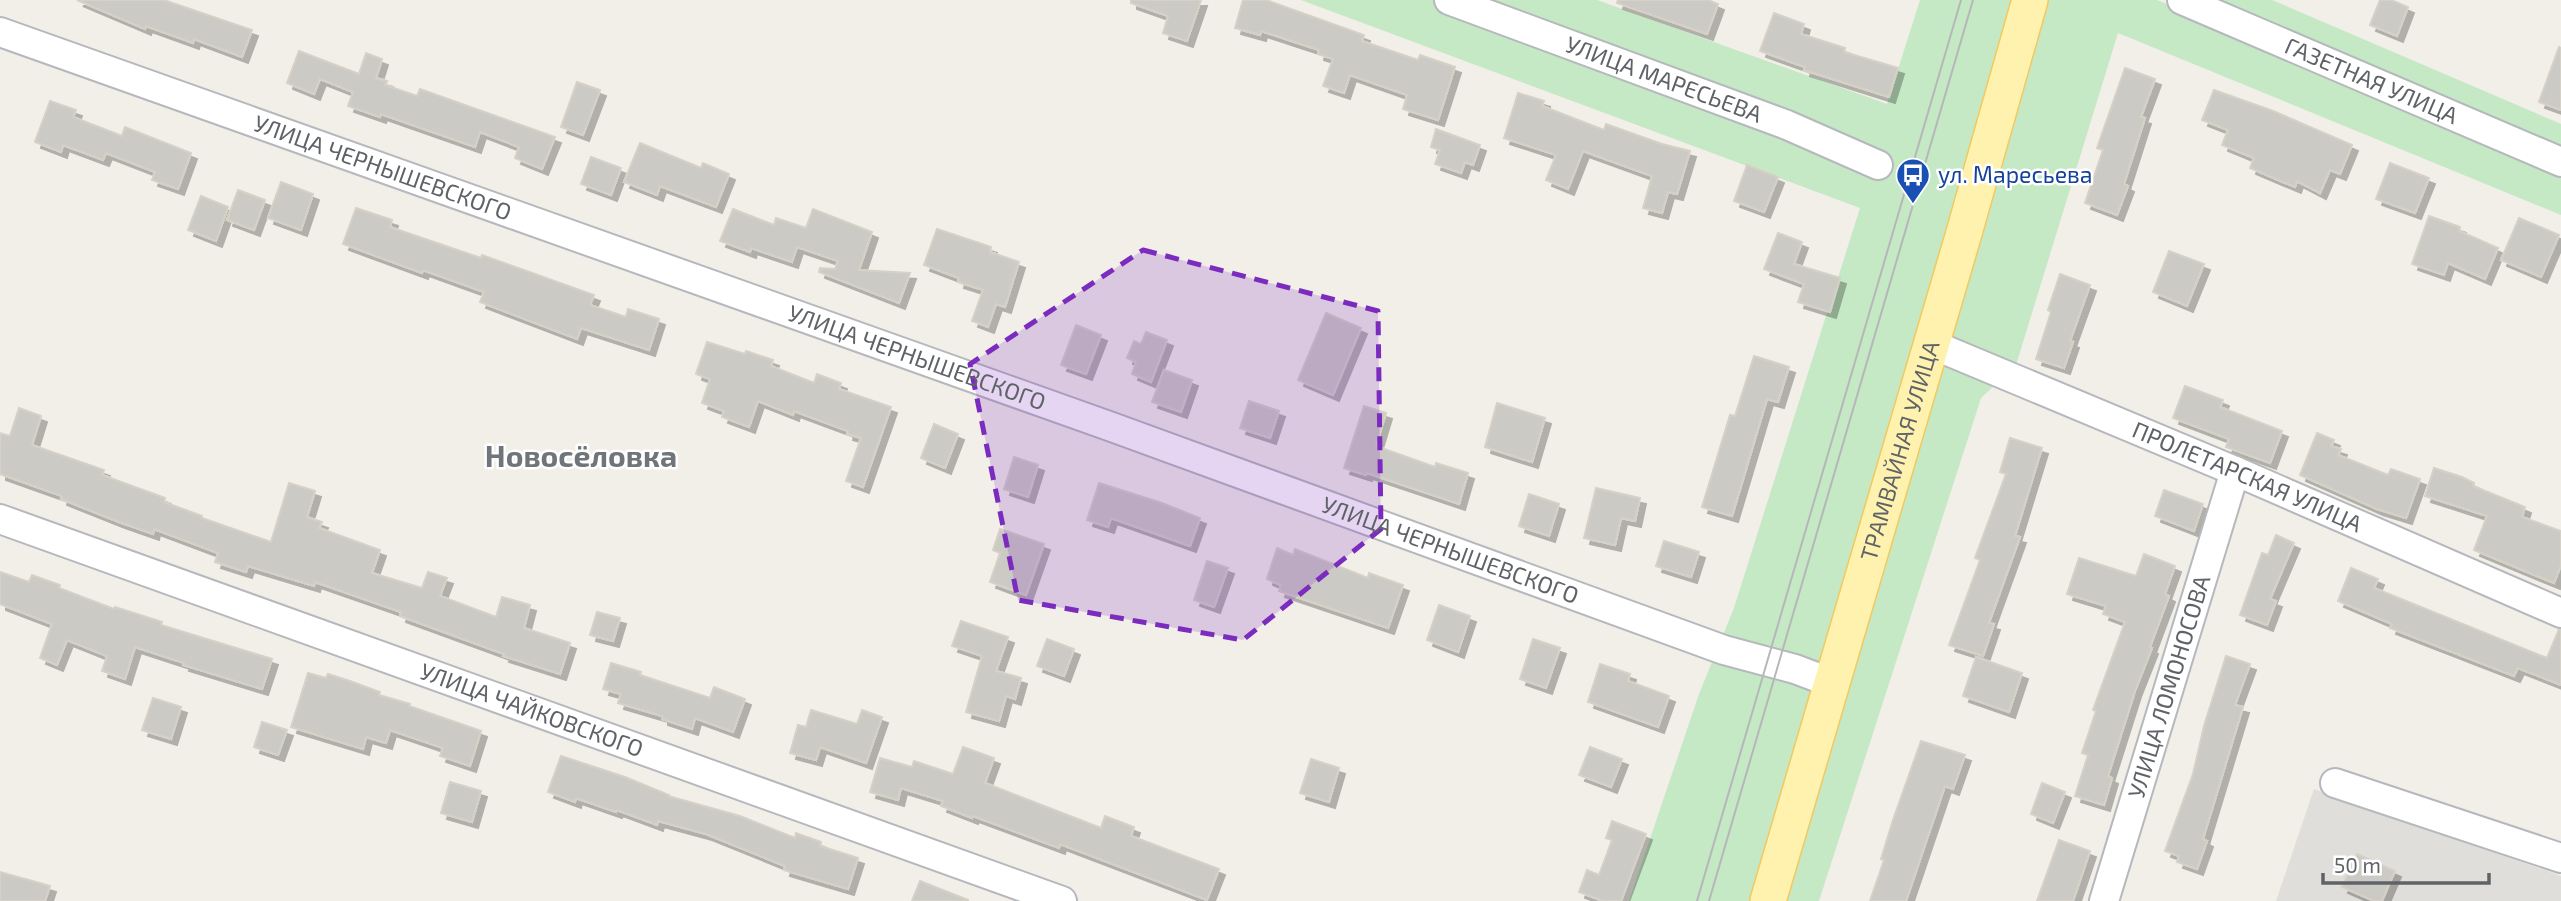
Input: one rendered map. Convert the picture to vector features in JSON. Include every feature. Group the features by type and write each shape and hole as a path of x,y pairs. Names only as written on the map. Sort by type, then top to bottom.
{"main road":[{"name":"ТРАМВАЙНАЯ УЛИЦА","path":"1768,901 2029,0"}],"street":[{"name":"УЛИЦА МАРЕСЬЕВА","path":"1448,0 1787,125 1878,165"},
{"name":"ГАЗЕТНАЯ УЛИЦА","path":"2182,0 2561,162"},
{"name":"УЛИЦА ЧЕРНЫШЕВСКОГО","path":"0,32 1108,426 1724,650 1832,682"},
{"name":"ПРОЛЕТАРСКАЯ УЛИЦА","path":"1931,344 2235,471 2561,613"},
{"name":"УЛИЦА ЛОМОНОСОВА","path":"2104,901 2235,471"},
{"name":"УЛИЦА ЧАЙКОВСКОГО","path":"0,519 1062,901"},
{"path":"2335,783 2561,858"}],"highlighted area":[{"path":"1143,250 1378,311 1381,529 1243,640 1018,600 970,364"}],"shaded area":[{"path":"2314,789 2561,876 2561,901 2276,901"}],"green space":[{"path":"1301,0 1597,0 1887,104 1920,0 2016,0 1755,901 1629,901 1699,694 1734,608 1860,208"},
{"path":"2044,0 2157,0 2561,171 2561,215 2118,33 2016,365 1981,398 1819,901 1781,901"},
{"path":"2206,0 2272,0 2561,124 2561,152"}],"building":[{"path":"77,0 164,0 252,30 242,57 194,39 193,43 146,26 145,29"},
{"path":"1131,0 1201,0 1187,41 1163,33 1168,16 1131,3"},
{"path":"1243,0 1266,0 1364,35 1362,41 1418,60 1420,55 1455,67 1438,120 1403,109 1407,95 1350,75 1344,93 1323,86 1333,59 1318,54 1319,50 1261,31 1260,35 1235,28"},
{"path":"1618,0 1708,0 1718,4 1707,34 1617,3"},
{"path":"2380,0 2391,0 2408,7 2397,36 2370,25"},
{"path":"1774,13 1804,24 1801,34 1845,48 1844,52 1898,68 1889,97 1804,70 1805,67 1760,51"},
{"path":"2559,47 2561,48 2561,110 2539,102"},
{"path":"299,51 359,74 366,53 382,59 376,78 387,81 385,85 417,96 420,89 555,137 542,169 515,158 519,147 480,132 475,147 381,114 380,117 348,106 353,92 320,79 314,94 287,83"},
{"path":"2125,68 2155,79 2141,117 2145,118 2124,184 2128,186 2117,215 2085,203 2103,150 2097,148"},
{"path":"577,82 600,90 583,135 561,127"},
{"path":"2214,90 2273,111 2352,145 2340,174 2330,170 2320,193 2297,181 2295,187 2250,168 2254,158 2222,145 2228,130 2202,120"},
{"path":"1518,93 1544,101 1542,106 1604,130 1606,124 1690,151 1677,194 1668,192 1662,213 1643,208 1652,176 1583,151 1568,189 1546,180 1556,155 1504,138"},
{"path":"50,101 76,110 73,117 122,136 125,127 191,153 178,189 152,180 155,172 106,153 103,160 63,145 61,152 35,142"},
{"path":"1436,129 1480,145 1473,165 1465,162 1461,173 1435,164 1440,150 1431,147"},
{"path":"640,143 701,168 703,163 729,174 716,207 660,186 657,195 624,182"},
{"path":"591,157 621,168 611,195 581,184"},
{"path":"2390,163 2429,178 2415,213 2376,199"},
{"path":"1747,165 1778,177 1764,212 1734,201"},
{"path":"281,182 313,194 301,230 268,218"},
{"path":"238,190 265,200 254,230 227,220"},
{"path":"201,196 228,207 216,241 188,230"},
{"path":"356,208 392,220 390,227 481,258 482,255 594,295 590,305 626,317 628,309 659,319 649,350 581,328 577,339 480,302 484,292 343,244"},
{"path":"733,209 774,225 776,218 806,228 813,209 872,232 859,270 910,273 899,303 819,272 820,268 835,269 838,261 797,247 792,262 751,248 750,252 720,241"},
{"path":"2429,216 2460,227 2459,231 2498,248 2485,279 2448,263 2444,275 2412,264"},
{"path":"2519,218 2559,235 2541,277 2501,260"},
{"path":"937,229 991,247 990,252 1019,262 1005,307 996,304 988,327 972,321 983,290 958,282 959,278 924,265"},
{"path":"1778,233 1802,242 1794,264 1840,278 1830,312 1798,302 1804,284 1764,269"},
{"path":"2169,251 2204,264 2187,306 2153,292"},
{"path":"2060,274 2090,285 2070,341 2073,342 2064,368 2036,359"},
{"path":"1326,313 1361,328 1333,395 1298,380"},
{"path":"1076,325 1101,335 1086,374 1061,365"},
{"path":"1146,332 1167,340 1151,382 1132,374 1136,362 1127,358 1134,341 1141,344"},
{"path":"707,342 773,360 771,366 814,383 817,374 841,383 839,389 891,407 863,487 846,481 861,438 847,434 848,431 794,411 793,415 758,401 749,427 722,417 724,411 702,403 710,379 696,374"},
{"path":"1754,356 1789,367 1778,402 1767,399 1732,516 1702,507 1730,415 1735,416"},
{"path":"1164,370 1192,380 1181,412 1152,402"},
{"path":"2185,386 2223,400 2220,407 2282,431 2270,463 2226,447 2229,439 2173,418"},
{"path":"1249,401 1279,411 1270,438 1240,428"},
{"path":"1497,403 1545,418 1532,462 1485,447"},
{"path":"1364,406 1386,413 1376,446 1435,467 1436,463 1468,473 1459,504 1344,468"},
{"path":"19,408 41,416 32,445 104,470 102,475 165,498 164,502 271,542 289,483 315,491 307,517 322,522 319,528 380,550 372,573 422,588 428,572 447,578 440,596 496,617 502,597 530,605 524,628 570,643 560,674 503,656 504,654 400,616 401,612 315,582 314,586 248,566 246,572 215,562 218,553 154,529 153,534 119,522 61,499 62,496 0,474 0,433 10,436"},
{"path":"934,424 958,434 945,468 921,458"},
{"path":"2317,433 2334,440 2331,446 2341,449 2338,455 2388,475 2391,469 2420,479 2406,518 2377,509 2300,475"},
{"path":"2010,438 2042,448 2015,536 2020,537 1989,623 1994,624 1983,656 1949,645 1980,560 1975,558 2006,474 2000,472"},
{"path":"1014,457 1038,465 1028,497 1004,489"},
{"path":"2434,468 2462,477 2474,483 2473,486 2525,507 2522,517 2561,531 2561,565 2554,583 2474,550 2487,516 2425,496"},
{"path":"1099,483 1200,518 1190,546 1111,518 1108,527 1087,520"},
{"path":"1596,488 1640,498 1635,521 1621,518 1615,545 1584,538"},
{"path":"2164,490 2203,504 2194,531 2155,516"},
{"path":"1529,494 1559,504 1549,536 1519,526"},
{"path":"1000,529 1044,544 1026,595 990,582 1000,553 993,550"},
{"path":"2276,535 2294,543 2270,599 2276,601 2267,625 2240,615 2262,553 2268,555"},
{"path":"1664,541 1699,552 1691,577 1656,566"},
{"path":"1277,548 1293,555 1295,549 1368,578 1369,573 1403,585 1388,628 1279,591 1281,585 1267,579"},
{"path":"2144,554 2175,566 2165,594 2169,596 2108,776 2112,778 2104,805 2075,796 2088,755 2082,753 2096,711 2093,710 2125,622 2103,614 2106,606 2067,594 2079,558 2136,576"},
{"path":"1207,561 1228,568 1214,607 1194,600"},
{"path":"2351,568 2378,579 2374,588 2547,658 2561,629 2561,685 2518,668 2514,676 2390,628 2392,624 2338,601"},
{"path":"0,572 29,582 32,575 114,609 115,607 162,622 161,625 272,659 262,689 135,647 125,679 102,671 107,656 67,640 57,665 40,658 52,624 0,604"},
{"path":"1439,605 1470,616 1458,652 1427,640"},
{"path":"597,612 620,618 613,641 590,635"},
{"path":"961,621 1008,637 996,671 1021,678 1015,699 1006,696 999,721 966,712 982,656 952,646"},
{"path":"1047,639 1074,649 1064,676 1037,666"},
{"path":"1533,639 1560,648 1546,688 1520,679"},
{"path":"2226,656 2250,664 2235,705 2243,707 2203,839 2207,841 2197,869 2177,862 2179,856 2165,851 2193,774 2204,726"},
{"path":"1976,657 2022,673 2009,712 1963,696"},
{"path":"611,663 710,698 714,687 745,699 733,732 695,718 692,729 662,719 662,716 618,703 621,694 603,689"},
{"path":"1600,664 1630,674 1628,681 1669,696 1658,727 1588,702"},
{"path":"308,673 326,678 328,674 350,681 380,692 379,695 481,731 470,766 440,756 443,748 390,730 386,743 366,737 363,749 291,727"},
{"path":"153,698 181,707 171,739 142,730"},
{"path":"811,710 857,724 862,710 882,717 866,763 820,747 816,760 790,753 798,725 806,727"},
{"path":"262,722 287,730 278,755 254,747"},
{"path":"1921,741 1965,755 1953,789 1945,786 1906,901 1870,901 1884,860 1881,859 1893,820"},
{"path":"963,747 994,758 985,783 1101,828 1105,816 1134,827 1131,836 1219,869 1207,900 1060,844 1059,848 973,816 972,818 941,806 943,801 901,788 898,800 870,792 880,758 912,767 914,761 953,774"},
{"path":"1590,747 1622,759 1611,787 1579,775"},
{"path":"561,756 625,777 668,796 740,816 795,838 796,833 821,842 820,846 858,858 848,889 784,870 785,866 706,834 658,821 657,825 617,810 616,812 576,798 575,802 548,792"},
{"path":"1311,759 1339,768 1329,802 1300,793"},
{"path":"450,782 481,791 472,822 441,813"},
{"path":"2042,783 2065,792 2053,823 2031,814"},
{"path":"1612,821 1646,834 1621,901 1603,901 1579,892 1587,870 1599,875 1612,840 1606,838"},
{"path":"2059,840 2090,851 2073,901 2037,901"},
{"path":"2357,854 2395,871 2382,901 2374,901 2342,887"},
{"path":"0,872 50,886 45,901 0,901"},
{"path":"920,881 968,900 968,901 912,901"}],"tram line":[{"path":"1697,901 1961,0"},
{"path":"1709,901 1973,0"}],"place":[{"name":"ул. Маресьева","path":"1913,205"}],"district":[{"name":"Новосёловка","path":"581,457"}]}
